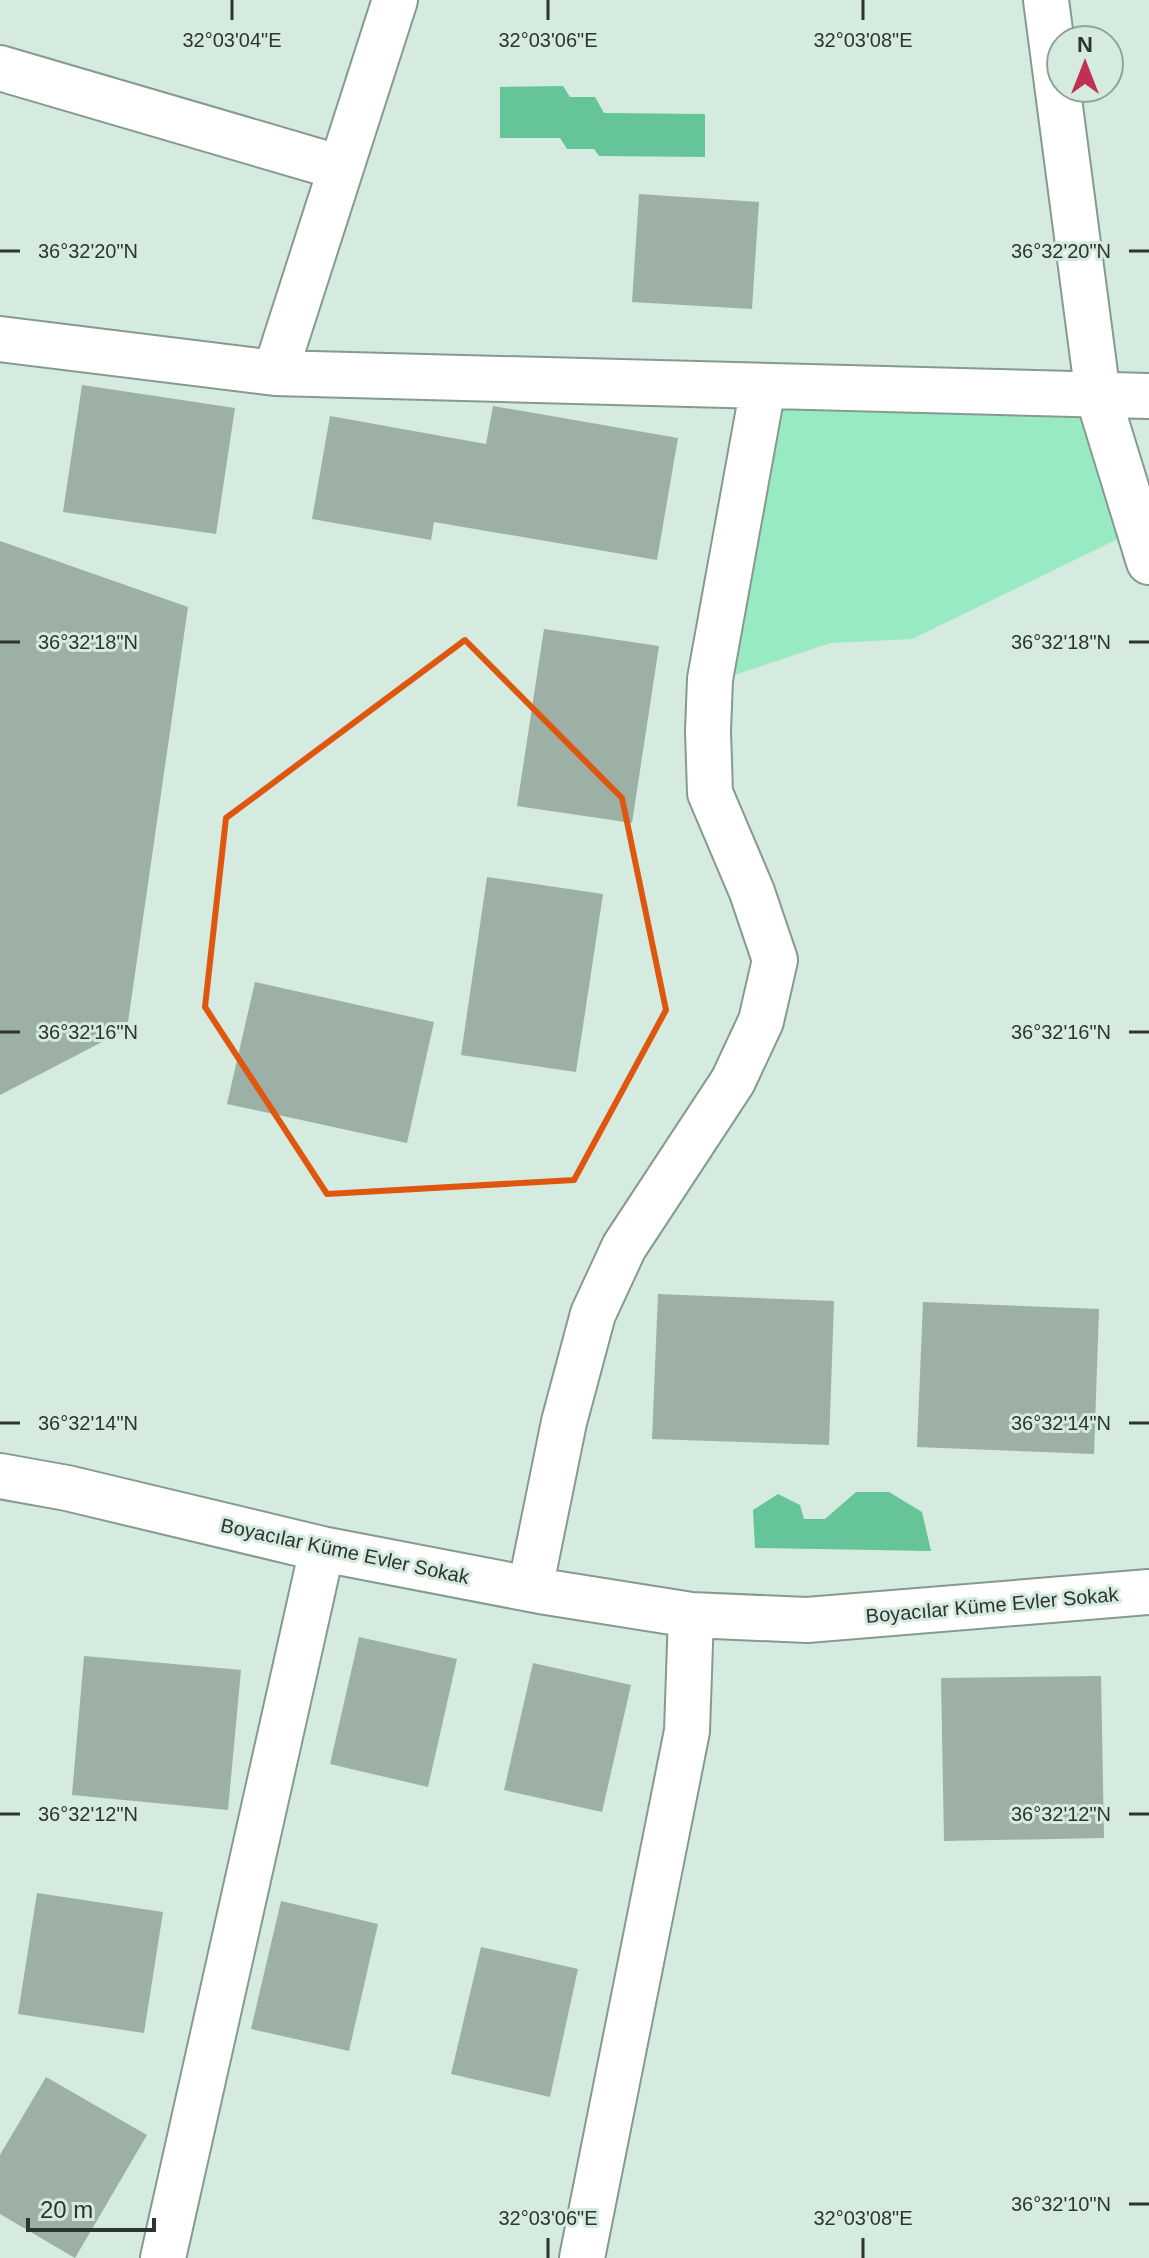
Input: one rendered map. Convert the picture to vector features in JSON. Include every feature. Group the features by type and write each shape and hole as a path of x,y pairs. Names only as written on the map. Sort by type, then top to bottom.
{"street":[{"path":"275,373 395,0"},
{"path":"1046,0 1098,396 1149,562"},
{"path":"0,68 341,168"},
{"path":"0,339 275,373 1149,396"},
{"path":"530,1589 564,1422 593,1314 624,1247 668,1185 733,1081 761,1021 775,960 752,892 710,793 708,731 710,679 763,387"},
{"name":"Boyacılar Küme Evler Sokak","path":"0,1476 67,1488 322,1549 530,1589 691,1615 807,1620 1149,1592"},
{"path":"163,2258 322,1549"},
{"path":"582,2258 687,1731 691,1615"}],"highlighted area":[{"path":"465,640 622,798 666,1010 574,1180 327,1194 205,1007 226,818"}],"shaded area":[{"path":"563,86 570,97 595,97 604,113 705,114 705,157 599,156 594,149 567,149 560,138 500,138 500,87"},
{"path":"774,399 1089,406 1128,534 912,639 830,643 725,678"},
{"path":"856,1492 889,1492 922,1512 931,1551 755,1548 753,1510 778,1494 800,1505 804,1519 825,1519"}],"building":[{"path":"639,194 759,202 752,309 632,302"},
{"path":"82,385 235,408 216,534 63,512"},
{"path":"493,406 678,438 657,560 434,522 431,540 312,519 330,416 486,444"},
{"path":"0,541 188,607 127,1029 0,1095"},
{"path":"544,629 659,646 632,823 517,806"},
{"path":"487,877 603,894 576,1072 461,1055"},
{"path":"255,982 434,1022 407,1143 227,1104"},
{"path":"658,1294 834,1301 829,1445 652,1439"},
{"path":"923,1302 1099,1309 1094,1454 917,1447"},
{"path":"359,1637 457,1659 428,1787 330,1764"},
{"path":"84,1656 241,1670 228,1810 72,1795"},
{"path":"533,1663 631,1685 602,1812 504,1790"},
{"path":"1101,1676 1104,1838 944,1841 941,1678"},
{"path":"37,1893 163,1912 144,2033 18,2014"},
{"path":"281,1901 378,1924 349,2051 251,2029"},
{"path":"481,1947 578,1969 550,2097 451,2074"},
{"path":"46,2077 147,2135 75,2258 0,2214 0,2155"}]}
